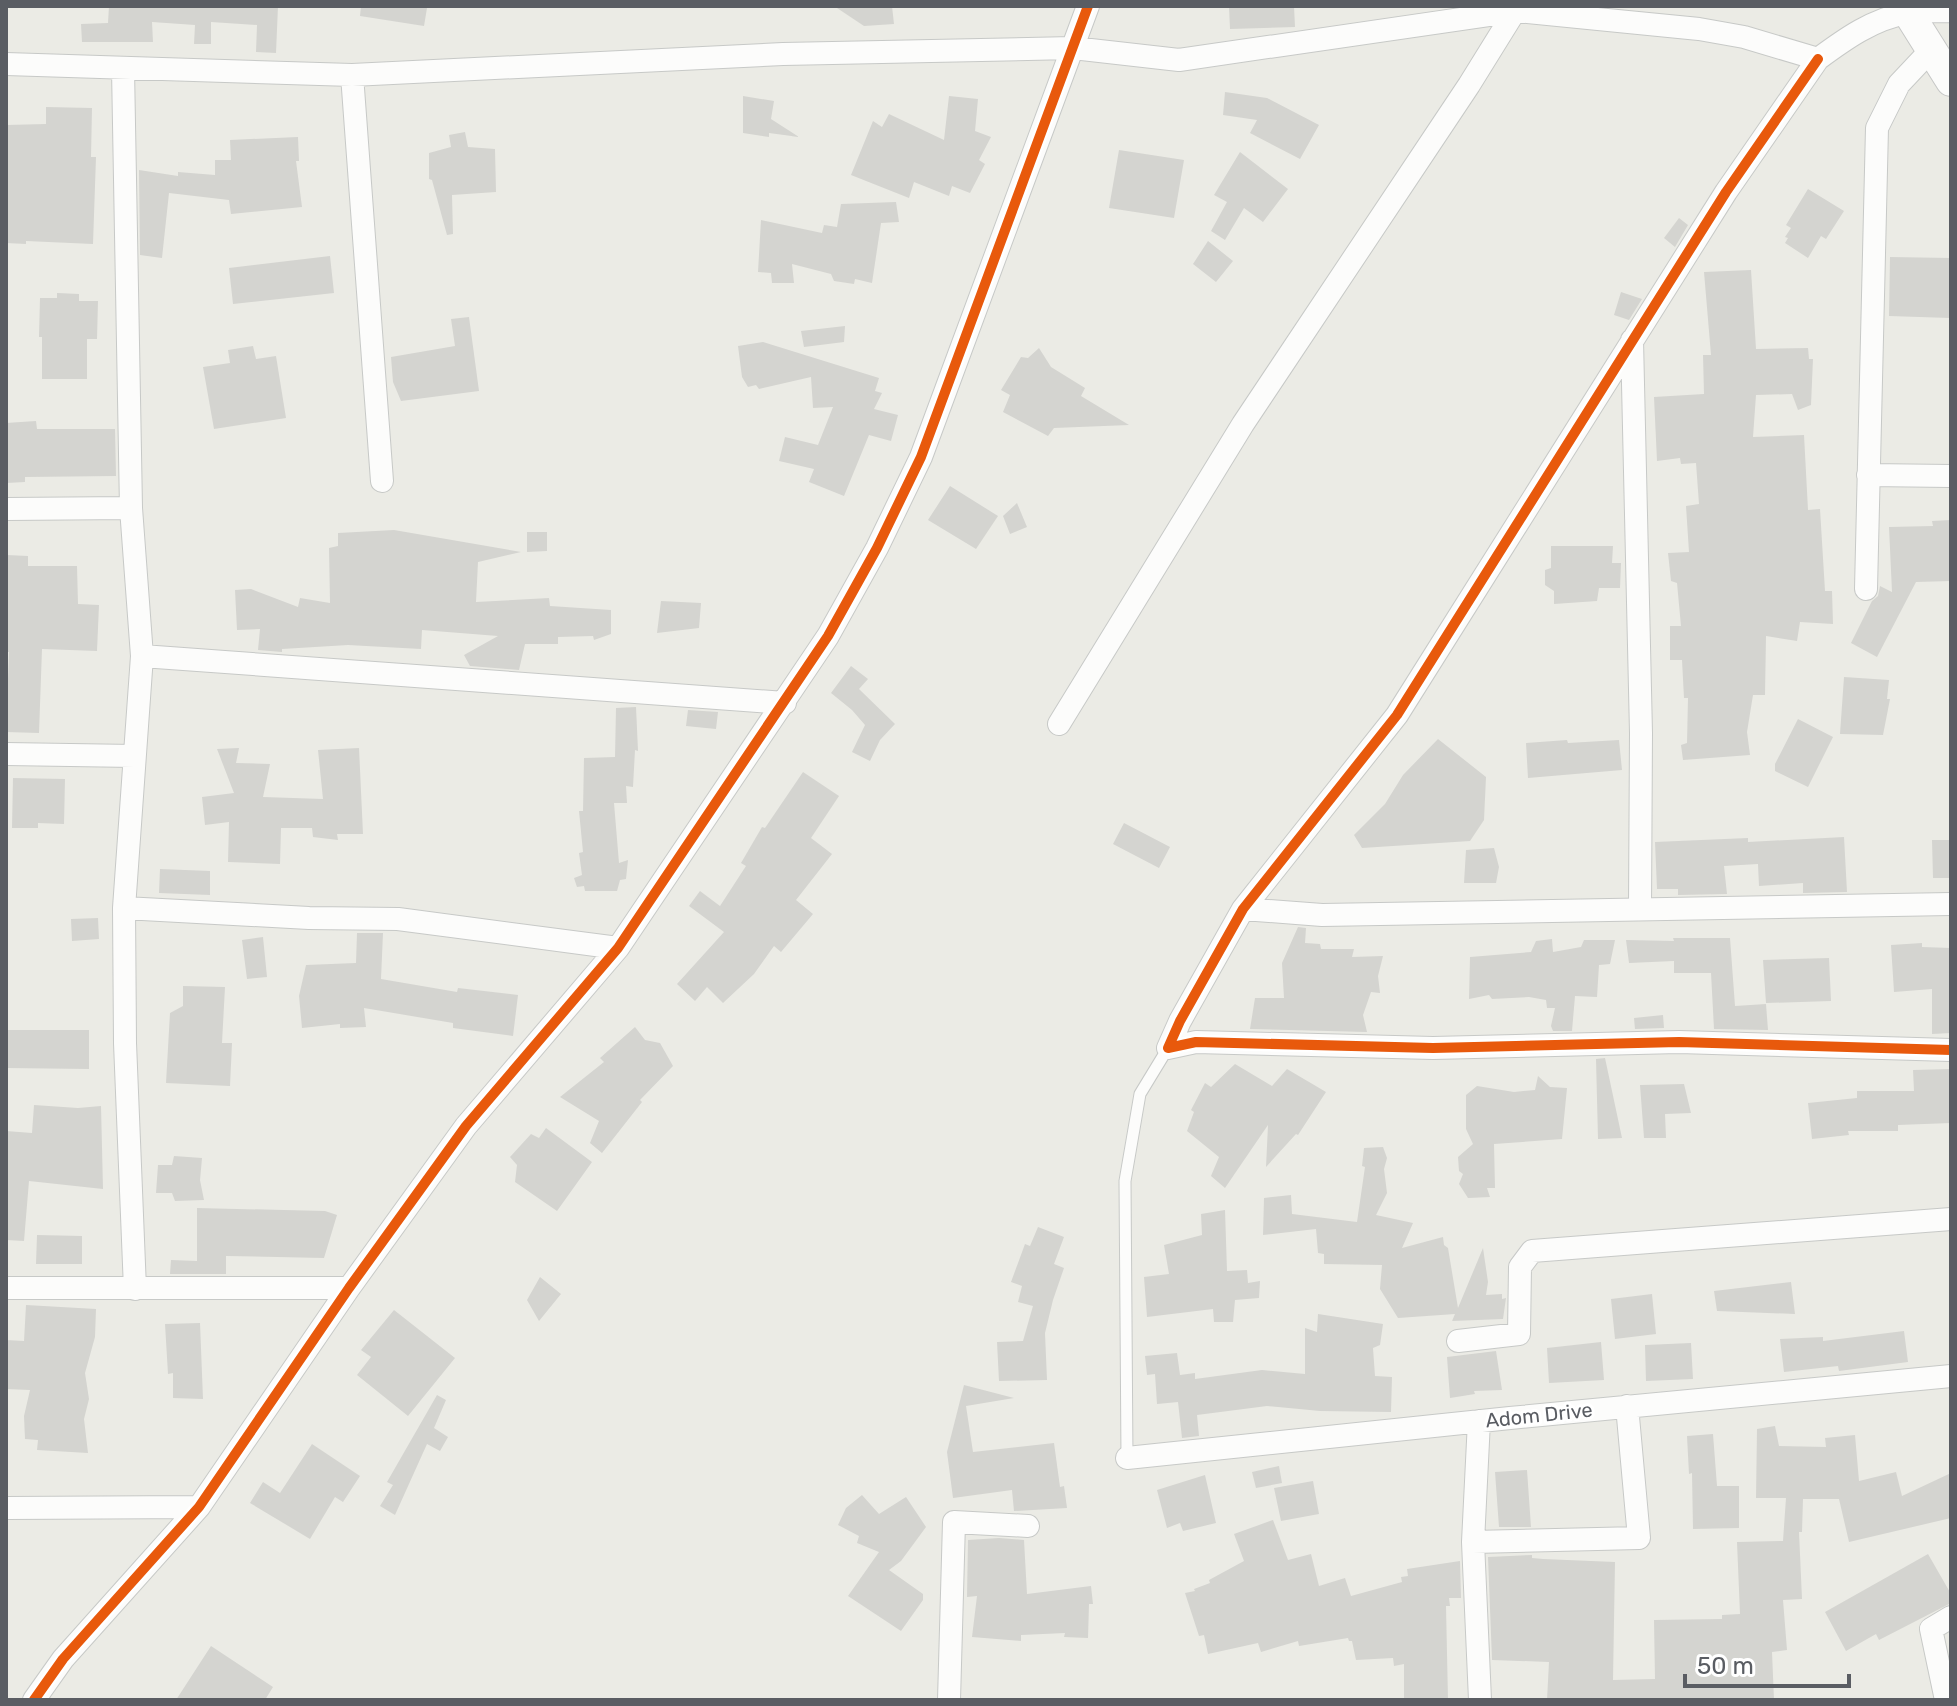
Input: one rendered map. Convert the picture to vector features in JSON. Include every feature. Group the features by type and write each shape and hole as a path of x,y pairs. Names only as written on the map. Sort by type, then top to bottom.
{"street":[{"path":"34,1700 63,1659 199,1507 349,1288 466,1126 618,948 828,636 877,548 921,457 1088,6"},
{"path":"1059,724 1243,424 1517,9"},
{"path":"6,64 352,75 783,54 1073,48 1179,60 1517,9 1699,29 1744,37 1818,59"},
{"path":"1906,9 1951,81"},
{"path":"1168,1048 1243,909 1397,715 1726,192 1818,59 1846,39 1906,9 1951,11"},
{"path":"1866,589 1877,128 1899,84 1931,50"},
{"path":"123,69 131,508 142,656 124,908 125,1043 135,1289"},
{"path":"352,75 382,481"},
{"path":"1632,340 1641,733 1640,909"},
{"path":"1868,475 1951,476"},
{"path":"6,509 131,508"},
{"path":"142,656 785,703"},
{"path":"6,754 134,756"},
{"path":"1243,909 1322,915 1951,904"},
{"path":"124,908 309,918 398,919 618,948"},
{"path":"1168,1048 1196,1042 1387,1048 1679,1042 1951,1050"},
{"path":"1458,1341 1519,1334 1520,1267 1532,1251 1951,1219"},
{"path":"6,1288 349,1288"},
{"name":"Adom Drive","path":"1127,1458 1951,1376"},
{"path":"1473,1542 1639,1538 1627,1406"},
{"path":"1479,1421 1473,1542 1480,1700"},
{"path":"6,1508 199,1507"},
{"path":"949,1700 954,1522 1028,1526"},
{"path":"1946,1700 1931,1629 1951,1617"}],"lane":[{"path":"1127,1458 1125,1181 1140,1094 1168,1048"}],"building":[{"path":"109,6 278,6 276,53 256,52 257,25 211,22 211,44 194,44 195,25 152,22 153,42 82,42 81,24 108,23"},
{"path":"361,6 427,8 424,26 360,16"},
{"path":"834,6 892,6 894,24 864,26"},
{"path":"1229,6 1294,6 1295,27 1230,29"},
{"path":"1225,92 1267,98 1319,125 1300,159 1250,133 1257,120 1223,115"},
{"path":"743,96 774,101 771,119 799,137 743,133"},
{"path":"949,96 978,99 975,131 991,137 979,160 985,164 970,193 952,186 949,196 914,182 909,198 851,175 873,121 882,127 889,114 944,140"},
{"path":"46,107 92,108 91,157 96,157 93,244 6,243 6,125 46,124"},
{"path":"465,132 468,147 495,149 496,192 452,195 453,234 447,235 432,180 429,179 429,153 451,147 449,135"},
{"path":"298,137 299,161 296,161 302,207 231,214 229,200 169,193 162,258 140,255 139,170 178,176 178,172 215,175 215,160 231,160 230,140"},
{"path":"1119,150 1184,160 1174,218 1109,208"},
{"path":"1240,152 1288,189 1263,222 1244,208 1225,240 1211,231 1227,202 1214,195"},
{"path":"1808,189 1844,211 1826,239 1821,236 1808,258 1785,243 1788,238 1785,237 1791,228 1786,225"},
{"path":"896,202 899,222 881,223 872,283 855,279 854,284 834,281 831,274 792,264 794,283 772,283 771,273 758,272 761,220 822,233 824,225 837,227 841,204"},
{"path":"1679,218 1688,225 1675,247 1664,238"},
{"path":"1208,241 1233,261 1216,282 1193,264"},
{"path":"330,256 334,293 233,304 229,268"},
{"path":"1890,257 1951,258 1950,318 1889,316"},
{"path":"1751,270 1756,349 1808,348 1809,359 1813,359 1811,405 1798,410 1792,394 1756,395 1753,437 1804,435 1808,510 1820,509 1825,591 1832,591 1833,624 1800,622 1797,641 1766,636 1765,695 1753,695 1747,732 1750,755 1683,760 1681,745 1687,743 1688,698 1684,698 1682,660 1670,660 1670,626 1681,626 1677,583 1671,581 1668,553 1689,552 1686,506 1699,504 1696,463 1681,464 1680,458 1657,461 1654,397 1704,394 1703,355 1711,355 1704,272"},
{"path":"1621,292 1642,299 1629,320 1614,315"},
{"path":"57,293 79,294 79,301 98,301 97,339 87,339 87,379 42,379 40,298 57,298"},
{"path":"469,317 479,391 401,401 393,382 391,357 455,346 451,319"},
{"path":"845,326 844,342 804,347 801,331"},
{"path":"763,342 879,378 875,391 882,393 874,409 898,415 891,441 869,435 844,496 809,482 814,469 779,461 785,437 818,445 833,407 813,408 811,377 759,389 756,385 748,387 742,377 738,346"},
{"path":"253,346 256,359 276,356 286,418 214,429 203,367 230,363 228,350"},
{"path":"1039,348 1051,367 1085,388 1081,396 1129,425 1054,428 1048,436 1003,412 1010,395 1001,390 1021,357 1028,358"},
{"path":"36,421 37,429 115,429 116,476 25,477 25,482 6,483 6,423"},
{"path":"950,486 998,516 976,549 928,520"},
{"path":"1017,503 1027,527 1010,534 1003,516"},
{"path":"1951,520 1951,581 1916,582 1877,657 1851,643 1872,601 1878,596 1880,586 1892,592 1889,527 1933,526 1932,521"},
{"path":"394,530 521,552 478,562 476,602 549,598 550,606 611,610 611,634 594,640 593,636 558,637 558,644 525,644 519,670 470,666 464,655 498,636 422,630 421,649 348,645 282,649 282,652 258,650 260,629 237,630 235,590 251,589 298,607 300,598 330,603 329,548 338,546 338,533"},
{"path":"527,532 547,532 547,551 527,552"},
{"path":"1551,546 1613,546 1612,563 1621,563 1620,588 1599,588 1597,601 1554,604 1554,591 1545,585 1545,570 1551,568"},
{"path":"6,555 28,556 28,566 77,566 78,604 99,605 97,651 42,649 39,733 6,732 9,652 6,652"},
{"path":"661,601 701,603 699,628 657,633"},
{"path":"851,666 868,679 859,689 895,724 880,740 870,761 852,752 865,725 831,693"},
{"path":"1844,677 1889,680 1887,699 1890,699 1883,735 1840,734"},
{"path":"636,707 638,751 635,750 633,787 626,786 627,803 614,803 619,863 628,860 626,879 620,880 617,891 585,891 584,886 577,887 574,878 582,875 579,811 583,811 584,758 615,757 616,708"},
{"path":"688,710 718,712 716,729 686,726"},
{"path":"1798,719 1833,737 1808,787 1775,771 1775,764"},
{"path":"1438,739 1486,777 1484,820 1470,841 1362,848 1354,835 1385,804 1403,775"},
{"path":"1567,740 1568,743 1619,740 1622,770 1528,778 1526,743"},
{"path":"239,748 236,763 270,764 263,797 323,799 318,750 359,748 363,834 337,834 338,840 313,837 312,828 281,828 280,864 228,862 229,822 205,825 202,797 234,793 217,749"},
{"path":"803,772 839,796 811,838 832,854 796,900 813,914 781,952 774,946 754,974 723,1003 707,987 695,1001 677,984 724,932 689,906 700,891 720,906 746,866 741,863 762,827 765,828"},
{"path":"13,778 65,779 64,824 38,823 38,828 12,828"},
{"path":"1124,823 1170,847 1159,868 1113,844"},
{"path":"1844,837 1847,892 1803,893 1803,883 1759,886 1758,864 1724,866 1727,894 1678,895 1678,889 1657,889 1655,842 1748,838 1748,842"},
{"path":"1932,840 1951,840 1951,878 1933,878"},
{"path":"1494,848 1499,867 1496,883 1464,883 1466,850"},
{"path":"160,869 210,871 210,895 159,893"},
{"path":"98,918 99,939 72,941 71,919"},
{"path":"1298,927 1306,928 1305,943 1320,944 1321,949 1354,949 1352,957 1383,956 1378,976 1380,993 1371,992 1363,1015 1367,1032 1250,1029 1255,998 1284,998 1282,963"},
{"path":"357,933 383,933 381,979 457,992 458,988 518,995 513,1036 453,1028 453,1023 364,1008 366,1027 340,1028 340,1024 302,1028 299,996 306,965 356,963"},
{"path":"263,937 267,977 247,979 242,940"},
{"path":"1673,938 1730,938 1735,1006 1766,1004 1768,1030 1714,1029 1711,973 1674,973 1674,961 1629,963 1626,940 1674,941"},
{"path":"1552,939 1553,952 1581,947 1584,940 1615,940 1610,964 1599,965 1597,997 1575,996 1572,1031 1553,1031 1551,1026 1555,1008 1547,1008 1546,1000 1529,997 1492,999 1489,995 1469,999 1470,957 1531,952 1536,941"},
{"path":"1922,943 1922,947 1951,948 1951,1033 1932,1034 1932,989 1894,992 1891,945"},
{"path":"1829,958 1831,1001 1766,1003 1763,960"},
{"path":"183,986 225,987 222,1043 232,1043 230,1086 166,1083 170,1013 183,1006"},
{"path":"1663,1015 1664,1028 1635,1029 1634,1018"},
{"path":"635,1027 645,1040 660,1043 673,1066 640,1100 642,1102 602,1153 590,1143 599,1121 560,1097 604,1062 600,1058"},
{"path":"6,1030 89,1030 89,1069 6,1068"},
{"path":"1605,1058 1622,1138 1598,1139 1596,1059"},
{"path":"1235,1064 1272,1086 1287,1069 1326,1092 1298,1135 1266,1167 1268,1125 1225,1188 1211,1176 1219,1157 1187,1131 1194,1112 1191,1110 1205,1083 1211,1087"},
{"path":"1951,1069 1951,1123 1898,1125 1898,1131 1848,1131 1849,1135 1812,1139 1808,1103 1857,1098 1857,1091 1914,1091 1913,1070"},
{"path":"1538,1076 1550,1087 1567,1088 1562,1139 1494,1144 1495,1188 1487,1188 1490,1197 1468,1198 1459,1184 1463,1174 1459,1171 1458,1157 1473,1144 1466,1129 1466,1095 1477,1086 1514,1092 1535,1090"},
{"path":"1684,1084 1691,1113 1665,1114 1666,1138 1644,1138 1640,1085"},
{"path":"34,1105 101,1106 103,1189 29,1181 24,1241 6,1240 6,1131 32,1133"},
{"path":"546,1128 592,1162 557,1211 515,1182 517,1165 510,1157 531,1134 539,1138"},
{"path":"1383,1147 1387,1158 1384,1169 1387,1193 1376,1215 1413,1223 1402,1248 1443,1237 1444,1245 1448,1248 1458,1308 1483,1248 1488,1282 1486,1295 1502,1294 1502,1299 1506,1298 1503,1319 1452,1321 1455,1314 1398,1318 1380,1289 1382,1265 1324,1264 1324,1254 1318,1253 1316,1229 1263,1235 1264,1198 1291,1195 1292,1214 1357,1222 1365,1167 1362,1166 1364,1148"},
{"path":"174,1156 202,1158 200,1180 204,1200 175,1201 172,1193 156,1193 158,1165 172,1165"},
{"path":"197,1208 325,1211 337,1215 324,1258 226,1256 226,1274 170,1274 171,1260 197,1261"},
{"path":"1225,1210 1227,1271 1247,1270 1248,1283 1260,1281 1259,1298 1235,1300 1233,1322 1214,1322 1213,1309 1147,1317 1144,1277 1169,1274 1164,1245 1202,1235 1201,1214"},
{"path":"1038,1227 1064,1237 1054,1264 1064,1268 1045,1333 1047,1380 999,1381 997,1342 1023,1341 1033,1306 1018,1302 1022,1286 1011,1282 1025,1244 1030,1246"},
{"path":"37,1235 82,1236 82,1264 36,1264"},
{"path":"540,1277 561,1294 539,1321 527,1300"},
{"path":"1791,1282 1795,1314 1717,1311 1714,1291"},
{"path":"1652,1294 1656,1334 1615,1339 1611,1299"},
{"path":"26,1305 96,1309 95,1337 85,1373 89,1399 84,1419 88,1453 37,1450 38,1440 25,1439 24,1416 30,1390 6,1389 6,1340 24,1341"},
{"path":"394,1310 455,1358 408,1416 357,1375 371,1357 361,1350"},
{"path":"1318,1314 1383,1324 1380,1345 1373,1348 1375,1376 1392,1377 1391,1412 1320,1411 1267,1406 1197,1415 1199,1436 1182,1438 1178,1402 1157,1404 1155,1374 1147,1375 1145,1356 1177,1353 1180,1375 1195,1373 1195,1379 1262,1370 1305,1374 1305,1328 1317,1332"},
{"path":"200,1323 203,1399 173,1398 173,1373 168,1374 165,1324"},
{"path":"1904,1331 1908,1362 1839,1371 1838,1366 1784,1372 1780,1339 1823,1337 1823,1341"},
{"path":"1601,1342 1604,1380 1549,1383 1547,1348"},
{"path":"1691,1343 1693,1379 1646,1381 1645,1345"},
{"path":"1496,1351 1502,1390 1474,1391 1475,1394 1450,1398 1447,1357"},
{"path":"964,1385 1014,1398 966,1406 973,1452 1054,1443 1060,1487 1064,1486 1067,1508 1014,1511 1012,1490 953,1498 947,1452"},
{"path":"437,1395 446,1400 434,1428 448,1437 440,1451 427,1444 395,1515 380,1506 393,1485 387,1482"},
{"path":"1775,1426 1779,1446 1826,1447 1825,1438 1855,1435 1859,1481 1896,1472 1902,1496 1951,1473 1951,1518 1849,1542 1839,1499 1803,1499 1802,1532 1799,1532 1802,1599 1783,1600 1787,1650 1772,1652 1774,1700 1547,1700 1549,1662 1492,1660 1488,1557 1532,1555 1532,1558 1543,1559 1615,1562 1613,1680 1655,1679 1654,1620 1722,1619 1722,1615 1740,1614 1737,1542 1783,1541 1786,1498 1756,1498 1757,1429"},
{"path":"1713,1434 1717,1486 1739,1486 1739,1528 1693,1529 1692,1473 1689,1474 1687,1436"},
{"path":"312,1444 360,1476 343,1502 335,1497 310,1539 250,1503 263,1482 280,1493"},
{"path":"1279,1466 1282,1483 1256,1488 1252,1472"},
{"path":"1527,1470 1531,1527 1499,1527 1495,1472"},
{"path":"1205,1475 1216,1523 1183,1531 1180,1523 1167,1528 1157,1490"},
{"path":"1313,1481 1319,1514 1281,1521 1274,1488"},
{"path":"862,1495 879,1514 906,1497 926,1527 901,1561 889,1570 923,1594 923,1600 901,1631 848,1596 879,1552 857,1543 859,1536 838,1525 846,1508"},
{"path":"1273,1520 1288,1560 1311,1554 1319,1586 1345,1578 1351,1596 1402,1582 1401,1577 1408,1576 1407,1569 1460,1561 1461,1598 1449,1598 1450,1606 1446,1606 1448,1700 1404,1700 1404,1664 1394,1666 1393,1658 1356,1660 1352,1641 1348,1638 1299,1646 1298,1641 1261,1652 1258,1643 1208,1654 1204,1635 1199,1636 1185,1593 1210,1583 1209,1580 1244,1561 1234,1534"},
{"path":"968,1540 1024,1540 1027,1594 1091,1586 1093,1604 1089,1604 1088,1638 1064,1637 1065,1633 1021,1635 1021,1641 972,1637 977,1596 967,1597"},
{"path":"1928,1554 1951,1594 1951,1603 1879,1640 1876,1634 1846,1651 1825,1612"},
{"path":"211,1646 273,1687 265,1700 176,1700"}],"cycle path":[{"path":"34,1700 63,1659 199,1507 349,1288 466,1126 618,948 828,636 877,548 921,457 1088,6"},
{"path":"1818,59 1726,192 1397,715 1243,909 1168,1048 1196,1042 1433,1048 1679,1042 1951,1050"}]}
